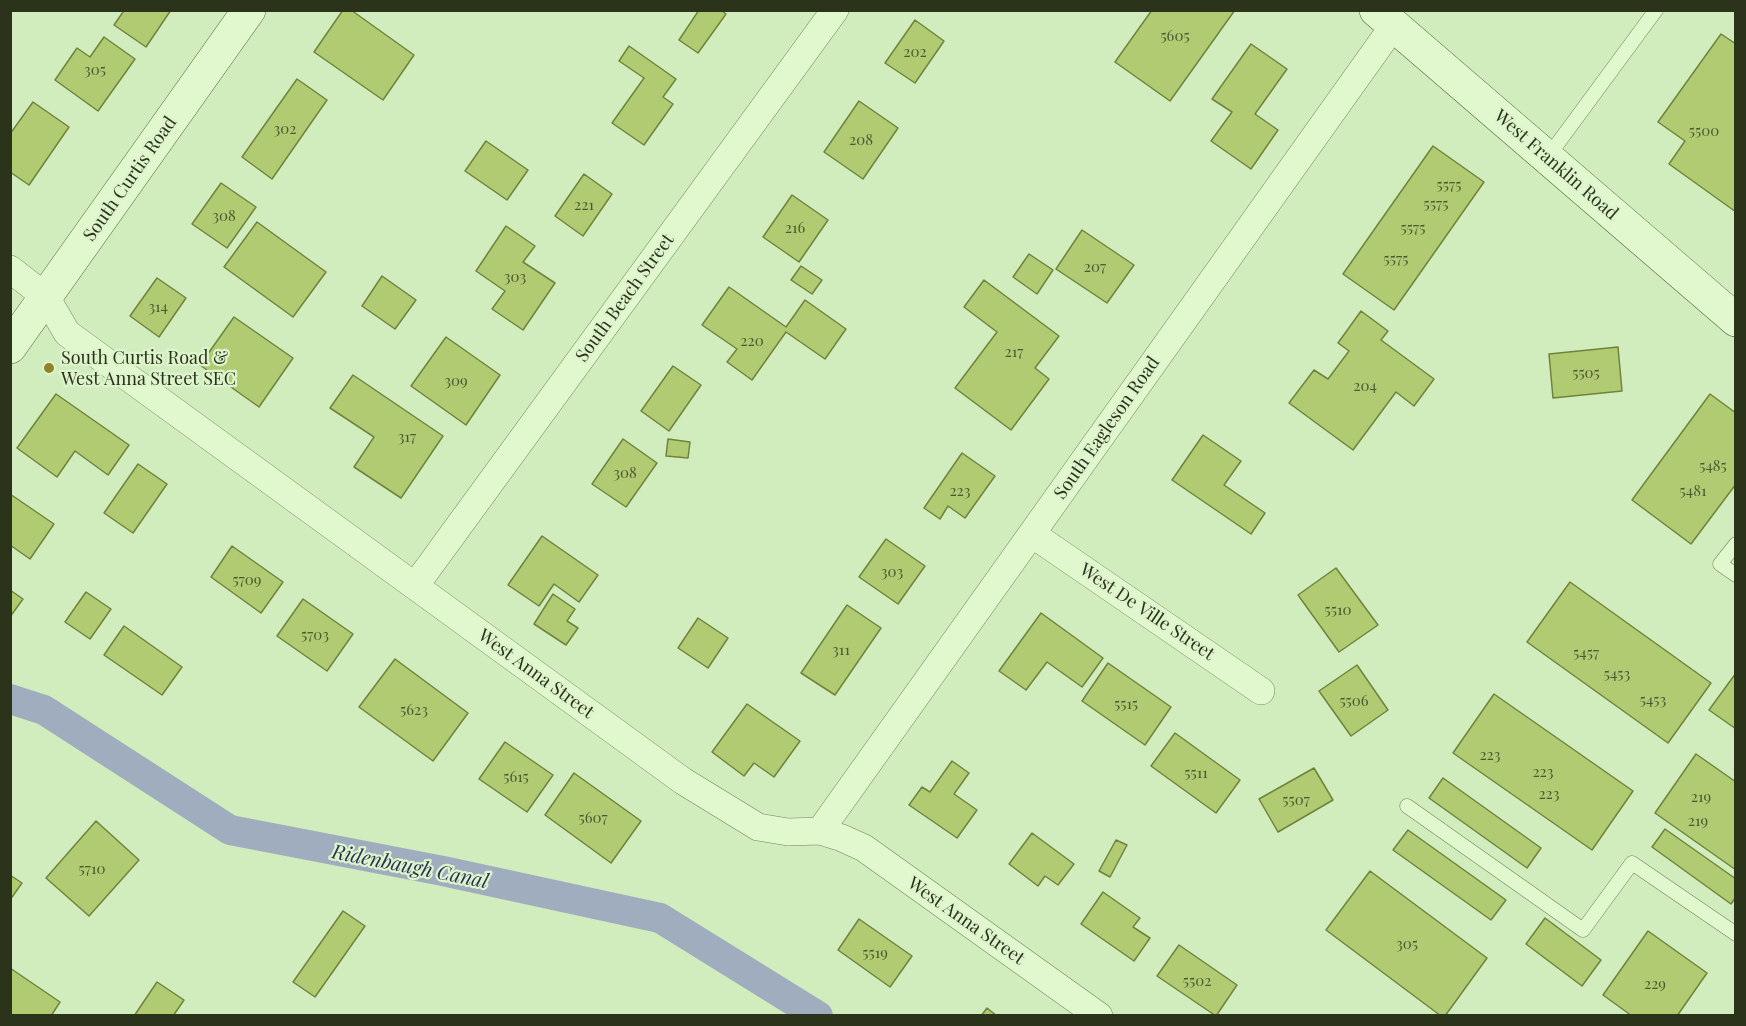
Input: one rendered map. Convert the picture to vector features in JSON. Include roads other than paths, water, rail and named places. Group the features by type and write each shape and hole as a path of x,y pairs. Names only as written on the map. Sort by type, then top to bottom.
{"street":[{"name":"South Curtis Road","path":"10,347 249,10"},
{"name":"South Beach Street","path":"415,586 835,10"},
{"name":"West Franklin Road","path":"1390,18 1547,158 1736,320"},
{"name":"South Eagleson Road","path":"819,831 1032,534 1390,18"},
{"name":"West Anna Street","path":"10,268 46,297 67,333 683,781 758,826 788,832 819,831 864,848 1100,1016"},
{"name":"West De Ville Street","path":"1032,534 1262,690"}],"lane":[{"path":"1547,158 1656,10"},
{"path":"1736,544 1720,564 1736,576"},
{"path":"1407,806 1583,930 1632,863 1736,934"}],"waterway":[{"name":"Ridenbaugh Canal","path":"10,699 44,710 230,830 443,871 660,918 818,1016"}],"place":[{"name":"South Curtis Road & West Anna Street SEC","path":"49,368"}]}
